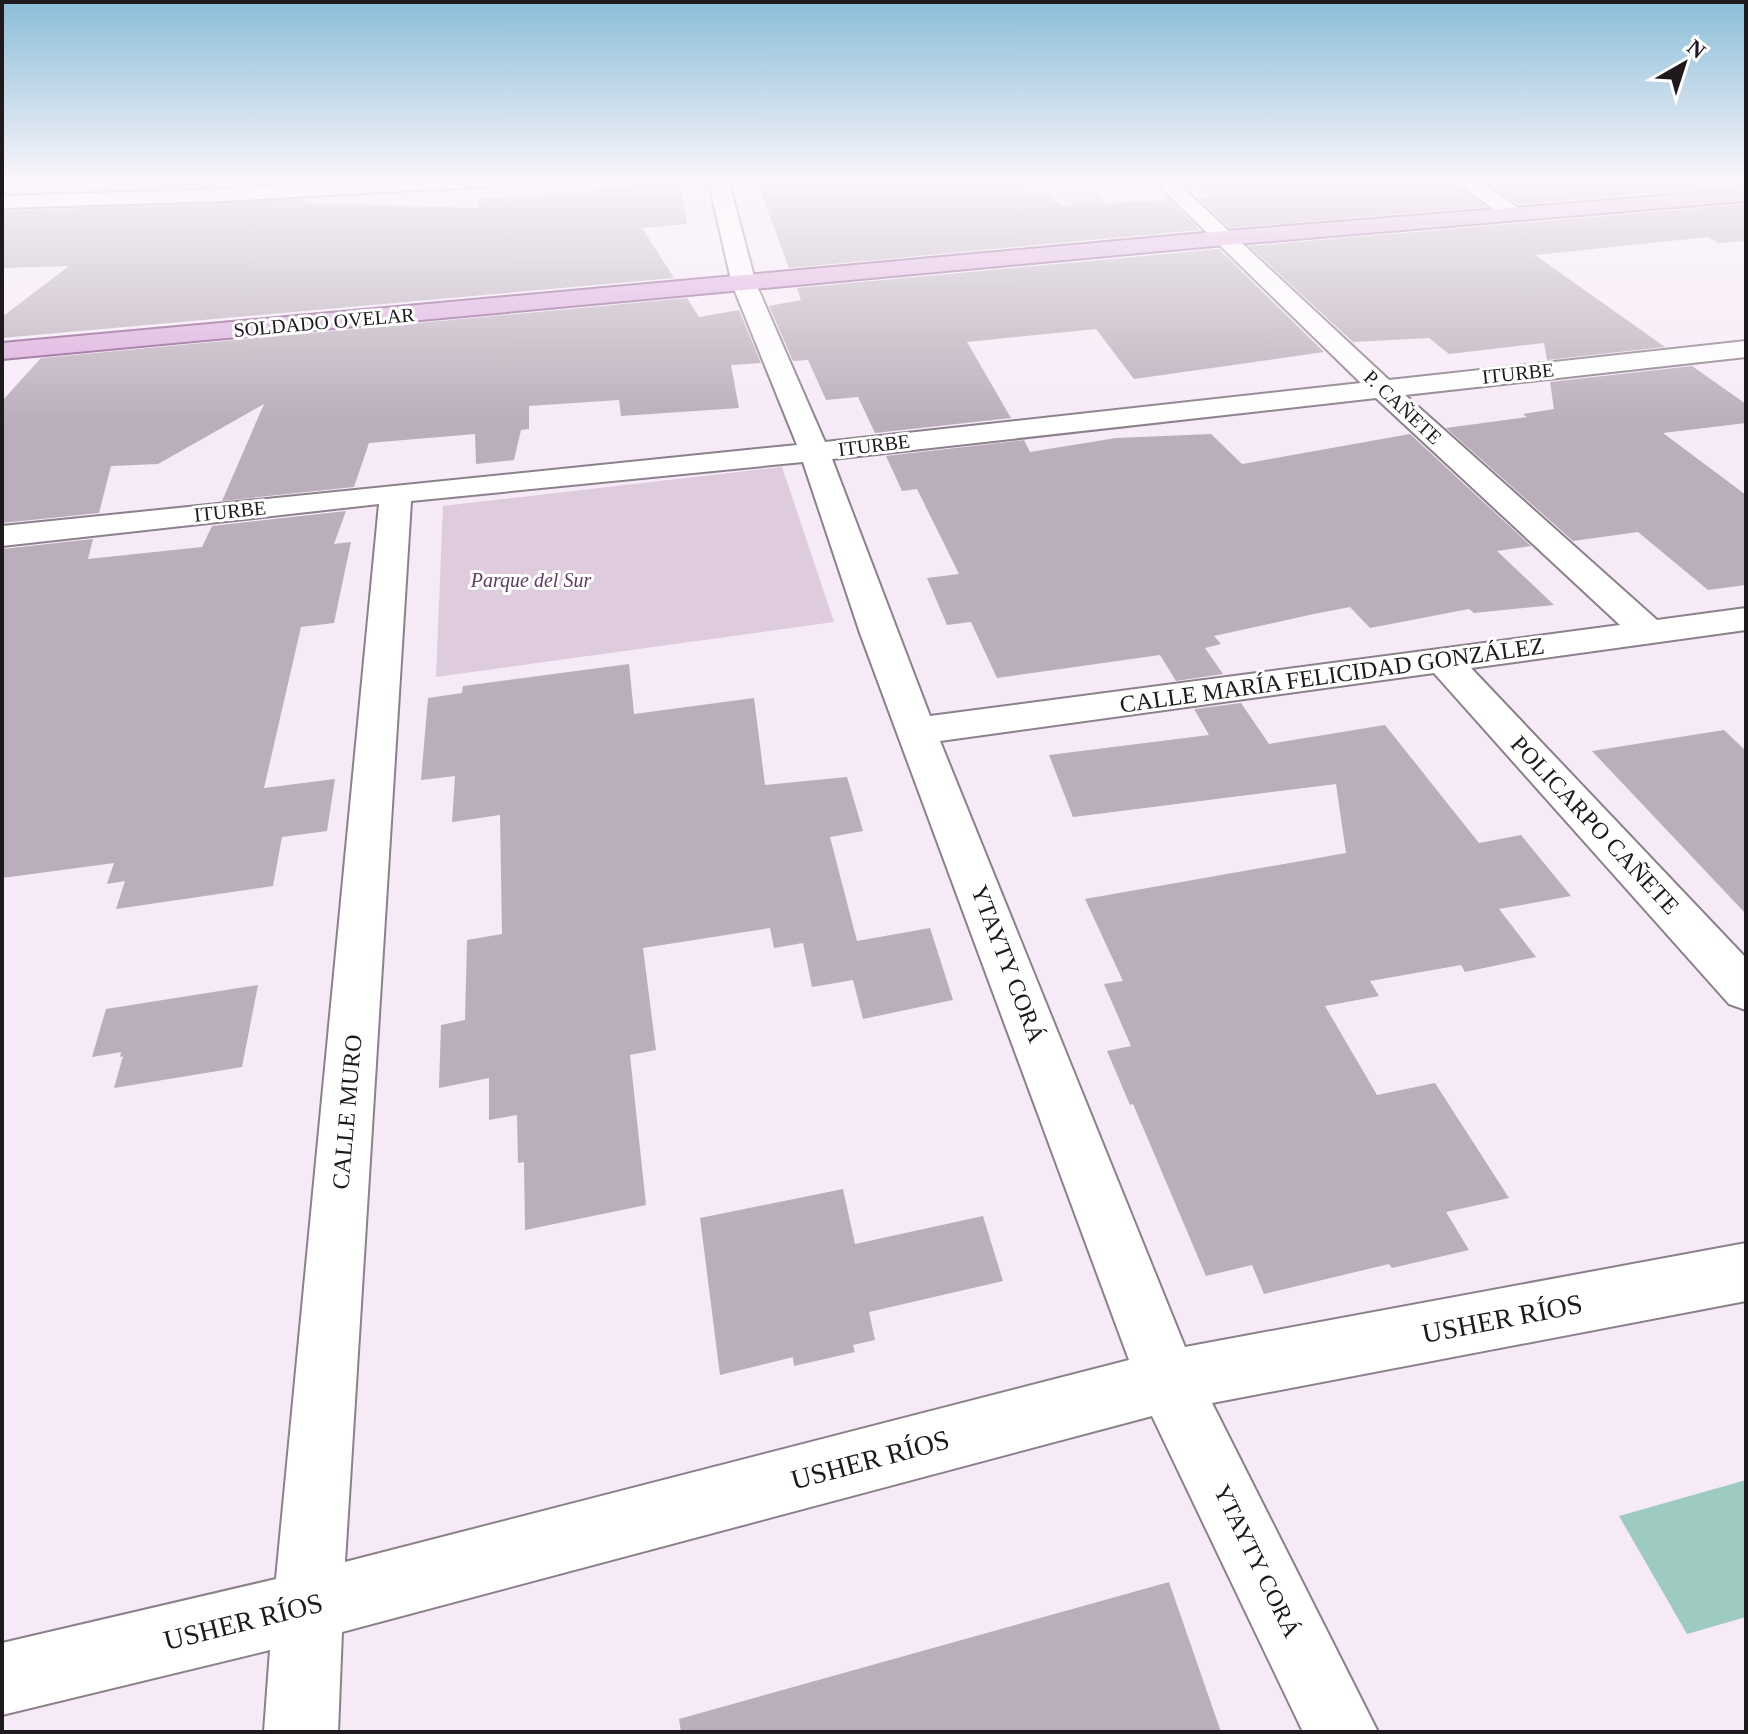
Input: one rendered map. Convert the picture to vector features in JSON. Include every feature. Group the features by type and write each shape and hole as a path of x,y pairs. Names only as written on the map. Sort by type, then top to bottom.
{"main road":[{"name":"SOLDADO OVELAR","path":"2,351 996,260"}],"street":[{"name":"YTAYTY CORÁ","path":"738,260 744,284 815,452 878,633 1168,1381 1341,1732"},
{"name":"P. CAÑETE","path":"1248,260 1380,387 1648,631"},
{"name":"ITURBE","path":"2,536 815,452 1380,387 1746,349"},
{"name":"CALLE MURO","path":"301,1732 308,1606 396,493"},
{"name":"CALLE MARÍA FELICIDAD GONZÁLEZ","path":"918,731 1746,619"},
{"name":"POLICARPO CAÑETE","path":"1444,661 1746,990"},
{"name":"USHER RÍOS","path":"2,1679 308,1606 1168,1381 1746,1272"}],"green space":[{"name":"Parque del Sur","path":"782,467 834,622 436,677 443,506"}],"shaded area":[{"path":"1746,1480 1746,1617 1687,1634 1619,1516"}],"building":[{"path":"2,260 662,260 674,278 2,338 2,317 69,266 2,268"},
{"path":"786,260 876,260 789,268"},
{"path":"1101,260 1230,260 1324,352 1134,379 1096,329 967,342 1011,418 875,433 858,397 826,400 808,360 793,361 769,306 801,300 797,288"},
{"path":"1264,260 1542,260 1665,347 1547,360 1544,343 1449,354 1429,338 1353,342"},
{"path":"687,298 699,317 739,310 761,363 731,365 739,408 621,416 619,400 529,406 529,429 521,430 514,460 476,464 475,434 369,443 354,487 222,501 264,404 158,464 111,466 99,513 2,523 2,401 41,358"},
{"path":"1692,366 1746,404 1746,423 1663,433 1746,495 1746,585 1708,590 1638,532 1573,541 1446,428 1527,417 1523,414 1554,409 1550,382"},
{"path":"1211,434 1242,464 1410,434 1531,546 1497,551 1554,605 1474,613 1469,609 1370,628 1350,607 1314,614 1214,636 1221,644 1205,648 1223,674 1176,681 1160,655 997,678 971,622 947,625 927,578 959,574 917,489 902,491 886,456 1024,440 1030,452 1116,438"},
{"path":"346,511 334,544 351,542 334,623 301,627 264,788 335,779 327,831 282,837 273,886 116,909 125,881 107,884 114,863 2,878 2,549 93,539 88,559 202,547 212,526"},
{"path":"629,664 634,714 754,698 765,785 847,777 863,831 830,837 857,941 930,928 953,1000 863,1019 853,980 812,987 803,943 774,948 770,928 643,948 656,1050 630,1055 646,1205 525,1230 524,1162 518,1163 517,1115 489,1120 489,1078 439,1088 441,1025 465,1020 467,940 502,934 500,815 452,822 455,776 421,780 428,698 462,693 463,686"},
{"path":"1241,703 1269,744 1385,725 1479,843 1521,835 1571,896 1499,909 1536,957 1465,972 1461,965 1370,981 1379,996 1325,1006 1377,1095 1435,1083 1509,1198 1446,1212 1469,1250 1392,1268 1389,1264 1264,1294 1252,1265 1206,1276 1133,1104 1130,1105 1107,1051 1131,1046 1104,984 1123,981 1085,899 1346,853 1336,784 1073,817 1049,755 1209,735 1194,709"},
{"path":"1724,730 1746,751 1746,914 1592,751"},
{"path":"258,985 242,1067 114,1088 123,1056 120,1057 121,1052 92,1057 106,1009"},
{"path":"843,1189 855,1244 983,1216 1003,1281 869,1312 875,1340 853,1345 855,1352 794,1366 793,1357 720,1375 700,1218"},
{"path":"1169,1582 1221,1732 681,1732 679,1719"}]}
